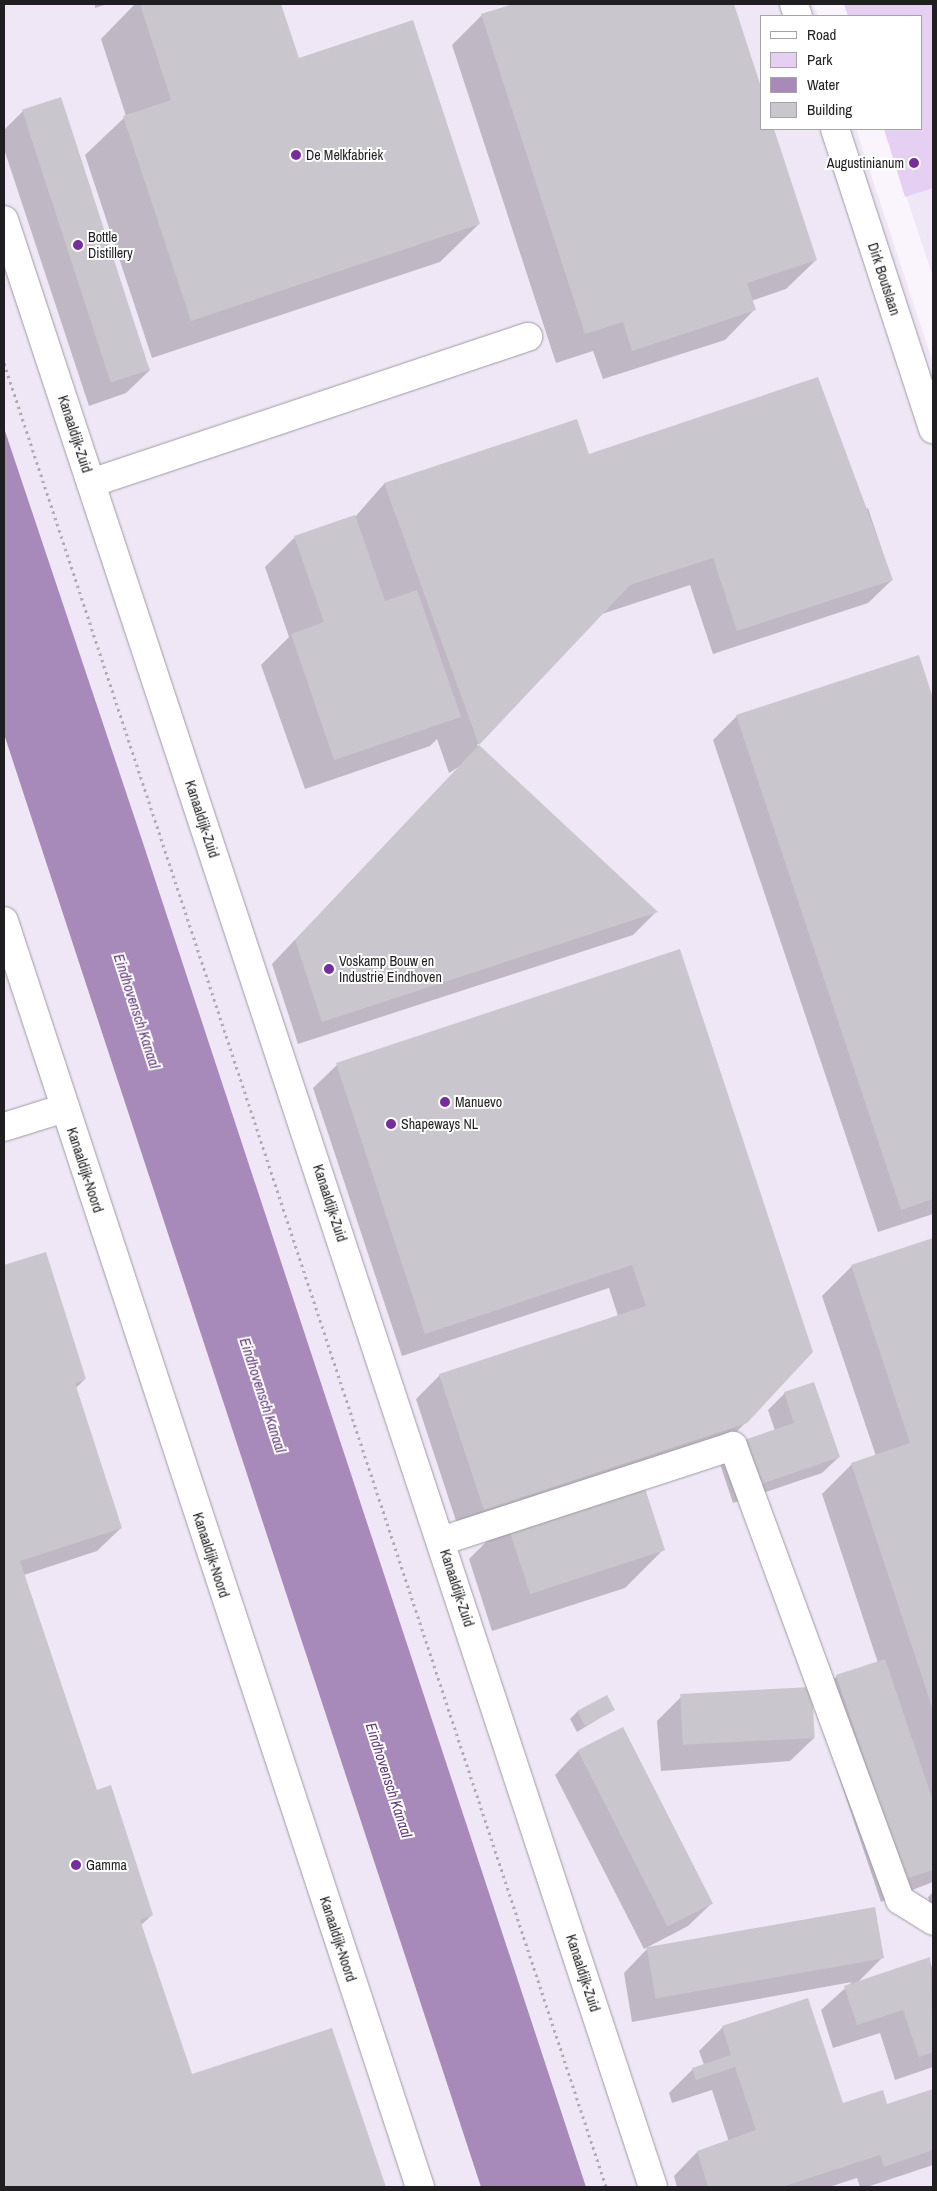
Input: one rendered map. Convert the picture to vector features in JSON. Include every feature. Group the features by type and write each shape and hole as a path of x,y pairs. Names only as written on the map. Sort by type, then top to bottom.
{"street":[{"name":"Dirk Boutslaan","path":"835,130 933,430"},
{"name":"Kanaaldijk-Zuid","path":"4,220 654,2187"},
{"path":"91,483 528,337"},
{"name":"Kanaaldijk-Noord","path":"5,930 420,2187"},
{"path":"4,1127 65,1108"},
{"path":"441,1541 734,1446 900,1900 933,1921"}],"path":[{"path":"4,363 606,2187"}],"shaded area":[{"path":"4,4 814,4 818,15 760,15 760,130 856,130 933,363 933,2187 4,2187"},
{"name":"Augustinianum","path":"844,4 933,4 933,277 884,130 922,130 922,15 848,15"}],"green space":[{"name":"Augustinianum","path":"844,4 933,4 933,188 905,197 884,130 922,130 922,15 848,15"}],"water":[{"name":"Eindhovensch Kanaal","path":"4,428 141,837 586,2187 481,2187 4,734"}],"building":[{"name":"De Melkfabriek","path":"140,4 281,4 299,58 413,20 480,224 191,321 123,116 171,100"},
{"path":"513,4 734,4 760,84 760,130 774,130 817,260 747,283 756,310 632,351 623,322 585,334 481,14"},
{"path":"61,97 150,370 111,383 22,110"},
{"path":"818,377 893,580 737,631 713,558 630,585 479,745 384,483 577,419 589,454"},
{"path":"355,515 385,601 417,590 461,717 334,760 291,634 324,622 294,536"},
{"path":"919,655 933,698 933,1199 901,1210 736,715"},
{"path":"479,745 658,912 322,1022 295,940"},
{"path":"680,949 813,1352 747,1423 484,1510 439,1374 646,1306 632,1265 425,1334 336,1063"},
{"path":"933,1238 933,1710 851,1463 910,1443 851,1265"},
{"path":"46,1252 86,1379 75,1383 122,1528 20,1561 97,1790 111,1785 153,1915 140,1920 192,2074 332,2028 386,2187 4,2187 4,1265"},
{"path":"814,1382 840,1457 750,1488 735,1443 794,1423 784,1392"},
{"path":"641,1476 665,1550 530,1594 506,1520"},
{"path":"885,1659 933,1801 933,1870 905,1879 836,1675"},
{"path":"812,1687 815,1738 683,1745 680,1694"},
{"path":"607,1695 615,1710 585,1726 577,1711"},
{"path":"623,1727 713,1903 667,1927 578,1750"},
{"path":"875,1907 884,1958 656,1998 647,1947"},
{"path":"930,1957 933,2052 919,2057 903,2010 857,2025 844,1986"},
{"path":"808,1998 843,2103 883,2090 887,2104 933,2089 933,2150 884,2167 880,2155 782,2187 708,2187 697,2151 756,2130 735,2067 696,2080 692,2068 731,2055 722,2026"}],"place":[{"name":"De Melkfabriek","path":"296,155"},
{"name":"Augustinianum","path":"914,163"},
{"name":"Bottle Distillery","path":"78,245"},
{"name":"Voskamp Bouw en Industrie Eindhoven","path":"329,969"},
{"name":"Manuevo","path":"445,1102"},
{"name":"Shapeways NL","path":"391,1124"},
{"name":"Gamma","path":"76,1865"}]}
